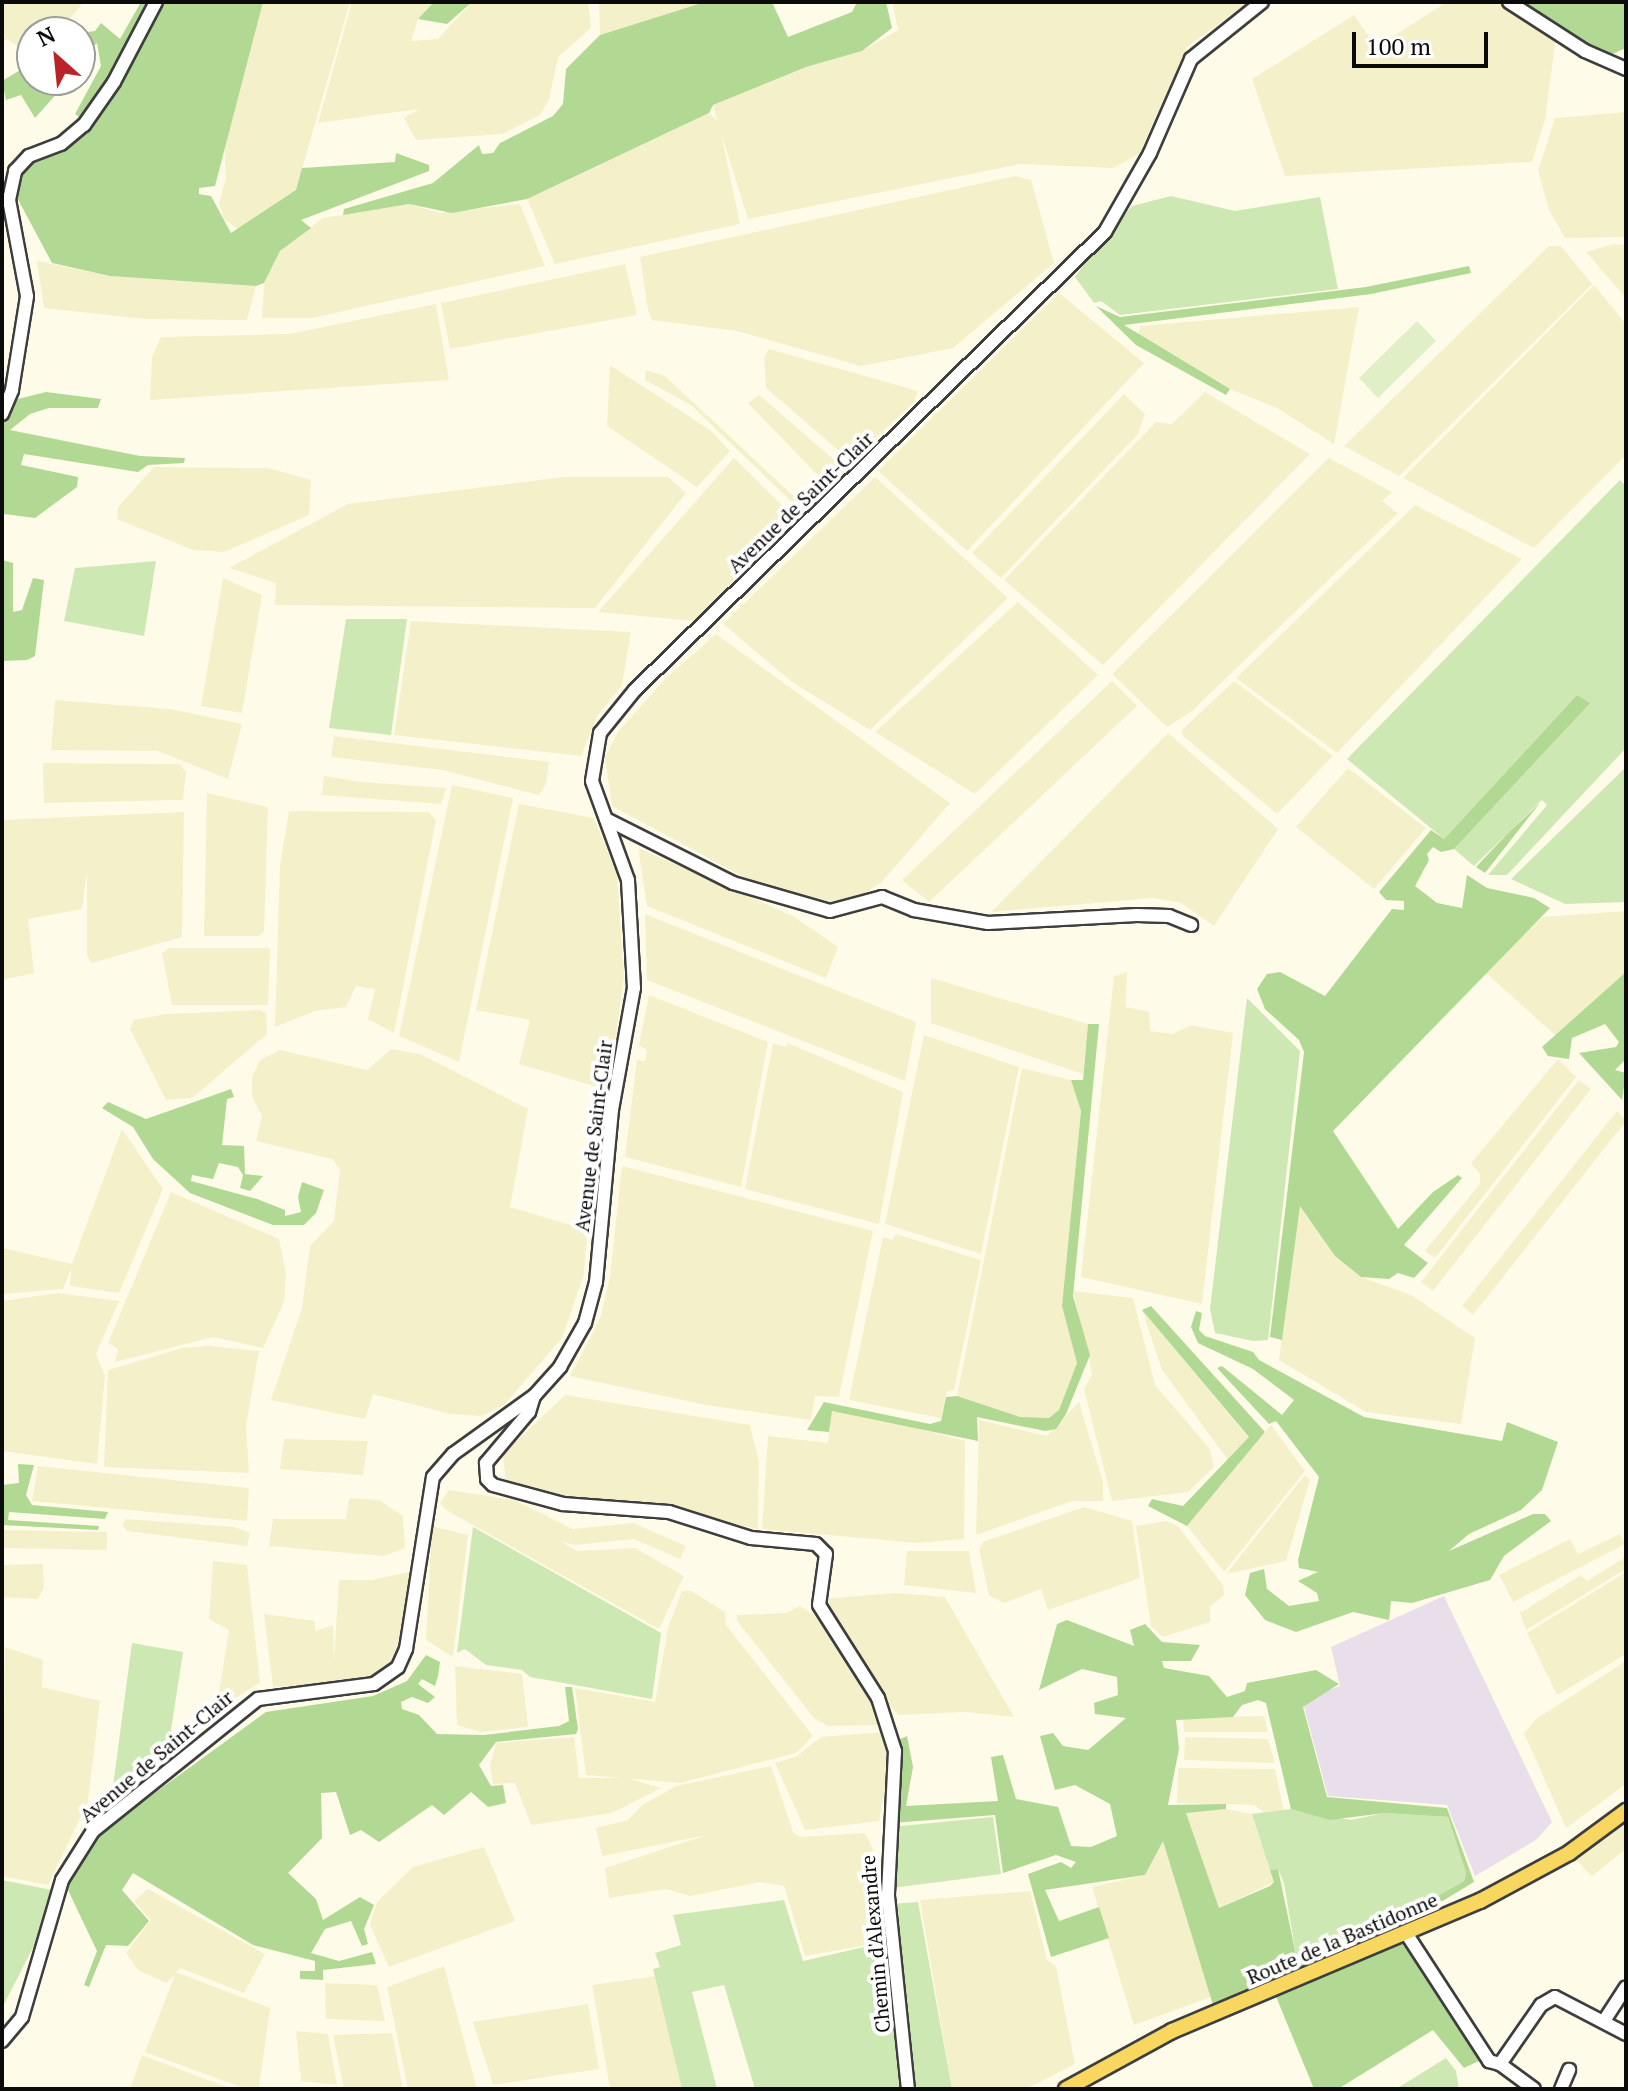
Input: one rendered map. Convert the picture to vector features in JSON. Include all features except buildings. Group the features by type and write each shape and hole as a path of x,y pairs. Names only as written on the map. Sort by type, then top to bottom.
{"main road":[{"name":"Route de la Bastidonne","path":"1066,2089 1180,2027 1406,1933 1536,1873 1626,1811"}],"street":[{"path":"2,414 12,390 26,311 9,200 15,171 29,156 61,144 84,125 114,82 156,2"},
{"name":"Avenue de Saint-Clair","path":"2,2041 22,2017 62,1880 93,1831 258,1699 366,1686 398,1667 406,1649 433,1477 453,1454 535,1395 576,1342 593,1301 611,1121 634,988 631,897 592,781 594,750 609,719 1105,232 1138,176 1191,59 1262,2"},
{"path":"1509,2 1585,51 1626,69"},
{"path":"606,819 733,883 830,911 882,897 914,910 988,923 1137,915 1169,916 1191,925"},
{"name":"Chemin d'Alexandre","path":"535,1395 529,1412 486,1463 487,1479 493,1485 563,1504 669,1512 751,1538 816,1544 826,1554 819,1605 878,1698 895,1751 888,1896 908,2089"},
{"path":"1406,1933 1481,2052 1534,2089"},
{"path":"1604,2021 1624,1990"},
{"path":"1500,2064 1548,2000 1564,1998 1626,2034"},
{"path":"1561,2089 1569,2070"}],"shaded area":[{"path":"4,2 84,2 72,16 16,16 16,45 7,39 2,42"},
{"path":"263,2 350,2 296,190 239,230 224,219 219,203 226,178 224,143"},
{"path":"352,2 434,2 418,19 411,41 438,39 472,2 588,2 591,28 558,57 549,100 540,115 502,134 416,140 404,118 419,109 318,123"},
{"path":"599,2 705,2 600,35"},
{"path":"892,2 1248,2 1187,47 1139,154 1113,168 1020,164 748,219 721,133 740,224 555,264 527,199 709,113 717,120 713,105 806,67 862,51 898,30"},
{"path":"1444,4 1504,4 1556,36 1545,120 1532,162 1285,176 1252,79 1354,15 1376,47"},
{"path":"1626,112 1626,237 1565,238 1549,210 1538,171 1555,118"},
{"path":"1015,176 1031,180 1054,263 953,348 861,366 737,331 652,320 648,310 640,257"},
{"path":"409,204 439,213 520,204 545,266 312,318 262,318 264,283 280,251 323,218"},
{"path":"1613,244 1626,245 1626,298 1586,252"},
{"path":"1549,246 1561,246 1592,284 1399,476 1344,446"},
{"path":"37,261 110,276 256,286 247,320 145,319 44,308"},
{"path":"625,264 637,315 450,349 441,303"},
{"path":"1594,285 1626,324 1626,455 1534,548 1403,478"},
{"path":"1059,293 1144,363 967,551 878,471"},
{"path":"436,304 449,380 150,400 152,357 161,337 289,334"},
{"path":"1359,307 1334,444 1277,408 1230,389 1138,338 1140,326"},
{"path":"769,349 918,391 914,402 851,461 766,388 764,357"},
{"path":"610,365 710,430 730,451 697,487 607,426"},
{"path":"646,370 665,376 803,505 799,509 691,405 645,380"},
{"path":"1205,392 1310,454 1103,665 1004,580 1156,422 1172,424"},
{"path":"1124,394 1145,414 1138,434 1001,578 972,553"},
{"path":"759,395 846,470 844,478 830,488 748,403"},
{"path":"734,458 795,518 694,621 598,612"},
{"path":"1329,458 1392,492 1382,501 1398,513 1192,711 1167,727 1112,674"},
{"path":"154,467 268,468 311,480 309,515 224,552 193,550 117,519 118,507"},
{"path":"563,477 668,477 686,493 595,608 275,605 276,583 229,568 348,504"},
{"path":"875,477 1008,598 870,730 792,682 723,624"},
{"path":"1415,505 1522,559 1337,753 1236,678"},
{"path":"223,578 262,595 242,713 201,706"},
{"path":"1018,602 1098,675 975,794 875,732"},
{"path":"411,621 631,632 622,685 597,717 581,756 394,735"},
{"path":"716,634 950,803 881,883 846,904 834,905 755,883 612,806 605,757 618,732 665,679"},
{"path":"1112,681 1137,706 929,902 902,880"},
{"path":"1234,681 1333,756 1277,814 1183,736 1182,730"},
{"path":"55,700 170,709 242,724 228,779 158,751 51,750"},
{"path":"1168,733 1278,829 1214,926 1181,903 1153,898 991,912"},
{"path":"334,736 549,762 546,784 539,795 442,770 331,757"},
{"path":"43,763 179,764 186,772 183,800 44,803"},
{"path":"1348,768 1426,828 1374,889 1296,827"},
{"path":"324,776 446,788 441,804 322,795"},
{"path":"452,785 513,798 459,1062 399,1036"},
{"path":"207,793 268,807 264,931 259,936 204,936"},
{"path":"519,804 594,818 617,875 624,977 608,1090 519,1064 530,1020 476,1010"},
{"path":"289,811 429,812 436,820 394,1033 368,1019 375,989 356,986 346,1007 315,1011 275,1027 280,865"},
{"path":"184,812 182,937 92,963 87,956 87,871 82,909 28,919 34,973 2,980 2,820"},
{"path":"638,848 793,916 838,947 826,978 647,906"},
{"path":"1626,911 1626,972 1556,1036 1484,971 1543,917"},
{"path":"645,914 916,1022 905,1081 647,980"},
{"path":"169,948 270,948 268,1005 172,1005 162,953"},
{"path":"1127,972 1126,1007 1149,1012 1150,1031 1173,1034 1191,1025 1233,1033 1202,1304 1081,1277 1114,976"},
{"path":"931,978 1088,1024 1083,1074 931,1023"},
{"path":"649,995 768,1042 741,1187 625,1157 637,1060 645,1061 647,1050 639,1045"},
{"path":"260,1010 266,1013 267,1034 192,1098 166,1100 130,1029 134,1020 166,1014"},
{"path":"924,1035 1019,1067 981,1254 885,1224"},
{"path":"773,1043 786,1047 788,1043 903,1092 879,1224 745,1189"},
{"path":"391,1049 420,1054 528,1109 510,1207 587,1230 584,1274 562,1338 504,1405 482,1416 450,1414 373,1394 365,1419 271,1400 302,1308 310,1246 334,1221 340,1169 332,1159 256,1141 262,1116 252,1097 252,1077 260,1060 280,1050 367,1070"},
{"path":"1558,1059 1576,1077 1435,1258 1425,1251 1480,1184 1480,1174 1471,1163"},
{"path":"1022,1068 1071,1080 1081,1110 1062,1306 1077,1363 1059,1410 1049,1418 1020,1417 957,1396"},
{"path":"1579,1080 1591,1089 1433,1291 1421,1282"},
{"path":"1617,1111 1626,1121 1473,1315 1462,1306"},
{"path":"122,1129 163,1189 119,1293 70,1286 71,1269 63,1289 2,1294 2,1248 72,1264"},
{"path":"622,1166 873,1231 839,1397 815,1396 811,1420 706,1405 570,1376 600,1319 610,1277"},
{"path":"171,1192 279,1239 286,1274 284,1302 263,1348 213,1337 115,1362 118,1349 108,1343"},
{"path":"1300,1205 1335,1256 1361,1277 1411,1295 1475,1338 1461,1424 1366,1412 1279,1360"},
{"path":"896,1234 981,1260 954,1390 947,1391 941,1418 849,1400 883,1237 892,1240"},
{"path":"1073,1291 1133,1298 1155,1385 1210,1449 1214,1467 1188,1492 1112,1501 1084,1389 1092,1374"},
{"path":"58,1293 119,1301 96,1354 105,1376 97,1464 2,1451 2,1301"},
{"path":"1142,1310 1249,1438 1228,1460 1162,1370"},
{"path":"209,1346 259,1351 246,1426 249,1473 104,1467 108,1370 182,1348"},
{"path":"565,1395 750,1425 759,1461 758,1529 641,1503 587,1502 506,1484 503,1454"},
{"path":"1079,1402 1103,1482 1103,1501 1072,1501 976,1535 979,1420 1047,1436"},
{"path":"831,1411 875,1417 965,1441 964,1539 917,1543 762,1529 768,1436 828,1443"},
{"path":"1271,1425 1305,1471 1224,1572 1187,1526"},
{"path":"284,1439 368,1441 363,1475 280,1469"},
{"path":"38,1466 249,1488 247,1521 32,1501"},
{"path":"1305,1475 1310,1480 1286,1561 1226,1574"},
{"path":"449,1490 514,1500 573,1529 633,1523 686,1546 680,1559 634,1539 575,1545 560,1541 577,1551 635,1548 684,1576 659,1629 446,1510 440,1503"},
{"path":"349,1498 379,1500 403,1516 405,1548 384,1556 269,1546 273,1519 346,1519"},
{"path":"1084,1507 1132,1521 1140,1578 1048,1610 1041,1589 1004,1603 989,1595 979,1550 983,1542"},
{"path":"126,1519 234,1527 250,1533 247,1546 127,1531 122,1525"},
{"path":"1166,1521 1178,1526 1223,1585 1224,1595 1210,1607 1210,1622 1163,1637 1151,1626 1136,1526"},
{"path":"432,1526 468,1535 453,1657 426,1640"},
{"path":"2,1530 107,1532 107,1550 2,1548"},
{"path":"1620,1534 1625,1544 1513,1602 1499,1575 1570,1539 1578,1554"},
{"path":"907,1551 969,1551 976,1593 904,1585"},
{"path":"1626,1557 1626,1569 1526,1630 1520,1613 1581,1575 1587,1581"},
{"path":"213,1561 247,1565 260,1682 216,1711 229,1630 209,1619"},
{"path":"43,1564 44,1589 37,1599 2,1597 2,1565"},
{"path":"413,1571 397,1659 385,1672 356,1682 273,1687 264,1614 315,1621 315,1631 333,1625 334,1660 339,1580 372,1580"},
{"path":"1626,1572 1626,1654 1557,1695 1527,1633"},
{"path":"682,1591 691,1591 725,1612 726,1625 813,1736 796,1753 680,1783 586,1775 575,1688 655,1702 668,1628"},
{"path":"894,1593 945,1597 1014,1717 965,1712 899,1715 889,1705 822,1599"},
{"path":"1444,1596 1552,1822 1536,1840 1475,1876 1447,1805 1328,1796 1304,1707 1318,1694 1340,1686 1331,1647"},
{"path":"800,1606 814,1615 859,1676 880,1725 828,1726 814,1718 737,1621 737,1615 786,1613"},
{"path":"5,1647 43,1660 42,1687 100,1701 88,1802 48,1885 2,1876"},
{"path":"1626,1661 1626,1784 1566,1828 1524,1733 1536,1719"},
{"path":"455,1666 522,1674 528,1727 480,1732 457,1725"},
{"path":"1264,1716 1268,1732 1184,1732 1183,1718"},
{"path":"884,1732 888,1773 879,1821 805,1830 775,1763 797,1756 821,1737"},
{"path":"574,1737 579,1778 626,1778 661,1788 612,1813 531,1825 515,1783 493,1784 490,1765 496,1743"},
{"path":"1185,1737 1268,1739 1275,1763 1184,1760"},
{"path":"771,1766 793,1832 800,1837 865,1833 874,1851 879,1943 805,1956 784,1886 760,1882 690,1896 666,1889 609,1898 605,1868 707,1835 602,1856 596,1828 628,1820 641,1806 676,1786"},
{"path":"1178,1768 1275,1769 1284,1811 1264,1812 1254,1805 1177,1803"},
{"path":"1226,1809 1252,1814 1274,1882 1219,1908 1185,1812"},
{"path":"1626,1821 1626,1849 1592,1876 1575,1859"},
{"path":"1163,1840 1211,1997 1134,2025 1092,1887 1145,1875"},
{"path":"484,1847 515,1921 389,1967 370,1925 377,1902 413,1867"},
{"path":"148,1889 265,1954 244,1993 180,1968 176,1972 270,2008 259,2089 246,2089 145,2052 175,1975 166,1983 138,1970 126,1953 151,1920 134,1901"},
{"path":"1030,1891 1047,1960 1056,1966 1075,2064 1026,2089 952,2089 920,1900"},
{"path":"444,1966 477,2089 408,2089 387,1987"},
{"path":"656,1976 682,2089 610,2089 592,1985"},
{"path":"325,1983 377,1985 385,2021 326,2019"},
{"path":"588,2004 599,2069 493,2085 473,2022"},
{"path":"296,2031 328,2034 337,2085 301,2081"},
{"path":"392,2033 403,2089 344,2089 333,2035"},
{"path":"142,2055 221,2085 237,2089 130,2089"}],"green space":[{"path":"141,2 151,2 111,80 82,119 75,114 85,96 96,96 96,75 101,66 96,30 101,23 120,39"},
{"path":"163,2 263,2 215,186 199,188 199,194 211,196 231,233 296,190 302,168 395,162 396,153 429,165 429,171 301,220 311,228 280,251 264,283 256,286 110,276 52,263 14,192 19,173 27,161 101,109"},
{"path":"434,2 472,2 447,24 418,19"},
{"path":"705,2 772,2 788,37 852,12 857,2 886,2 892,28 862,51 806,67 713,105 709,113 527,199 452,213 409,204 343,215 344,209 433,183 479,145 482,154 493,153 500,143 553,116 563,104 566,69 600,35"},
{"path":"1524,2 1626,2 1626,48 1606,57"},
{"path":"16,73 18,96 6,100 2,81"},
{"path":"22,96 55,96 35,118"},
{"path":"1171,196 1235,211 1320,197 1338,289 1120,315 1101,301 1094,303 1075,277 1087,260 1132,206"},
{"path":"1469,266 1471,273 1371,294 1124,325 1230,389 1226,395 1136,345 1096,306 1120,317 1366,287"},
{"path":"1417,321 1436,341 1378,398 1359,378"},
{"path":"46,392 101,399 98,408 49,408 30,414 10,430 140,456 185,458 184,463 148,465 138,472 24,454 21,465 78,477 77,487 35,518 4,514 2,533 2,424 18,399"},
{"path":"1620,480 1626,486 1626,748 1507,875 1488,875 1547,805 1542,800 1474,866 1454,849 1589,703 1577,695 1444,839 1347,759"},
{"path":"2,560 13,563 13,612 22,610 33,578 44,580 35,656 27,660 2,661"},
{"path":"156,561 144,636 64,621 75,568"},
{"path":"346,619 407,619 391,735 329,728"},
{"path":"1577,695 1590,703 1454,849 1441,852 1433,847 1427,854 1429,860 1415,886 1437,903 1462,908 1467,875 1487,888 1534,898 1550,908 1333,1131 1398,1229 1433,1192 1458,1175 1462,1178 1404,1245 1428,1263 1414,1278 1398,1273 1389,1279 1361,1277 1335,1256 1300,1206 1282,1340 1270,1337 1304,1052 1299,1040 1265,1009 1257,989 1267,974 1280,972 1325,996 1392,909 1404,910 1404,901 1386,900 1379,892 1431,830 1444,839"},
{"path":"1626,767 1626,902 1565,904 1511,879"},
{"path":"1540,803 1485,873 1476,867 1508,833"},
{"path":"1626,972 1626,1059 1615,1070 1626,1073 1622,1100 1579,1053 1616,1047 1619,1042 1605,1024 1572,1038 1569,1059 1548,1056 1542,1047"},
{"path":"1247,998 1300,1051 1268,1340 1253,1341 1215,1333 1210,1309"},
{"path":"1088,1024 1099,1024 1073,1296 1090,1355 1066,1414 1056,1429 1045,1431 977,1417 978,1441 832,1411 829,1432 807,1430 824,1402 930,1424 941,1421 946,1397 957,1396 1020,1417 1049,1418 1059,1410 1077,1363 1062,1306 1081,1111 1071,1080 1083,1080"},
{"path":"231,1089 234,1097 227,1099 222,1145 244,1146 245,1174 263,1176 250,1191 240,1188 243,1175 238,1167 219,1163 213,1179 192,1175 191,1181 257,1199 285,1210 285,1216 301,1212 298,1197 302,1182 324,1190 316,1213 304,1225 273,1225 190,1193 153,1159 133,1127 102,1108 108,1102 146,1119"},
{"path":"1151,1306 1265,1432 1187,1526 1148,1506 1152,1499 1183,1506 1249,1437 1142,1310"},
{"path":"1196,1311 1202,1313 1199,1330 1205,1336 1253,1352 1259,1360 1364,1417 1502,1441 1507,1422 1558,1442 1542,1490 1521,1510 1469,1534 1449,1551 1533,1514 1545,1514 1551,1521 1504,1556 1490,1580 1412,1603 1391,1601 1389,1620 1353,1612 1296,1632 1265,1620 1245,1595 1250,1573 1264,1569 1267,1589 1289,1606 1319,1601 1317,1593 1298,1581 1318,1572 1299,1568 1298,1560 1319,1477 1276,1421 1269,1424 1217,1368 1222,1366 1282,1415 1294,1400 1253,1369 1198,1343 1191,1327"},
{"path":"18,1464 34,1465 26,1495 32,1505 108,1512 105,1519 9,1512 8,1520 99,1526 98,1530 2,1525 2,1485 19,1483"},
{"path":"473,1527 661,1633 652,1699 530,1677 522,1670 486,1665 465,1649 457,1653"},
{"path":"1067,1620 1134,1646 1130,1630 1145,1624 1162,1642 1200,1645 1191,1661 1162,1661 1164,1668 1209,1676 1227,1697 1245,1691 1247,1683 1316,1670 1339,1684 1303,1707 1327,1797 1447,1808 1474,1882 1391,1932 1387,1925 1464,1881 1466,1873 1448,1817 1384,1813 1330,1820 1291,1809 1266,1703 1258,1700 1242,1705 1233,1717 1176,1720 1179,1749 1168,1805 1226,1804 1226,1809 1186,1813 1219,1908 1270,1886 1274,1882 1270,1870 1278,1869 1296,1955 1309,1967 1213,2005 1163,1841 1145,1875 1045,1890 1059,1921 1099,1907 1109,1938 1051,1957 1028,1874 1061,1862 1071,1868 1076,1862 1056,1855 1003,1873 995,1815 892,1823 900,1775 896,1741 907,1736 913,1767 906,1806 998,1801 991,1757 1003,1755 1016,1799 1058,1807 1071,1846 1091,1847 1117,1836 1110,1804 1075,1785 1055,1790 1040,1736 1053,1733 1063,1746 1088,1750 1126,1718 1095,1714 1094,1703 1118,1695 1117,1677 1082,1669 1039,1690 1057,1624"},
{"path":"132,1643 183,1652 168,1749 111,1801"},
{"path":"426,1655 440,1662 438,1676 435,1686 422,1679 418,1684 435,1697 428,1703 412,1697 401,1702 402,1709 419,1715 437,1734 484,1735 559,1726 569,1721 565,1687 572,1687 578,1729 576,1734 496,1742 479,1765 491,1786 503,1785 506,1803 488,1807 471,1792 444,1815 432,1805 379,1842 361,1830 350,1835 336,1792 321,1793 322,1838 288,1873 316,1899 323,1920 360,1897 374,1905 364,1929 368,1944 362,1946 351,1921 325,1929 311,1953 339,1961 372,1952 376,1964 323,1970 323,1980 300,1979 300,1971 315,1971 315,1961 253,1945 133,1873 122,1890 149,1921 128,1946 106,1945 89,1987 84,1985 97,1951 67,1888 101,1832 266,1712 373,1696 407,1681"},
{"path":"1291,1809 1351,1820 1384,1813 1448,1817 1466,1873 1464,1881 1388,1925 1391,1932 1309,1967 1296,1955 1284,1883 1278,1869 1270,1870 1252,1814"},
{"path":"993,1817 1001,1874 892,1888 891,1827"},
{"path":"2,1880 52,1890 37,1940 2,2008"},
{"path":"784,1900 803,1961 886,1942 900,2087 755,2089 724,1985 692,1992 717,2089 682,2089 653,1969 660,1967 655,1953 681,1945 673,1915"},
{"path":"918,1902 952,2089 912,2089 891,1904"},
{"path":"1405,1941 1485,2058 1464,2068 1433,2030 1338,2089 1314,2089 1275,1994"},
{"path":"1446,2058 1456,2071 1459,2089 1396,2089"}]}
